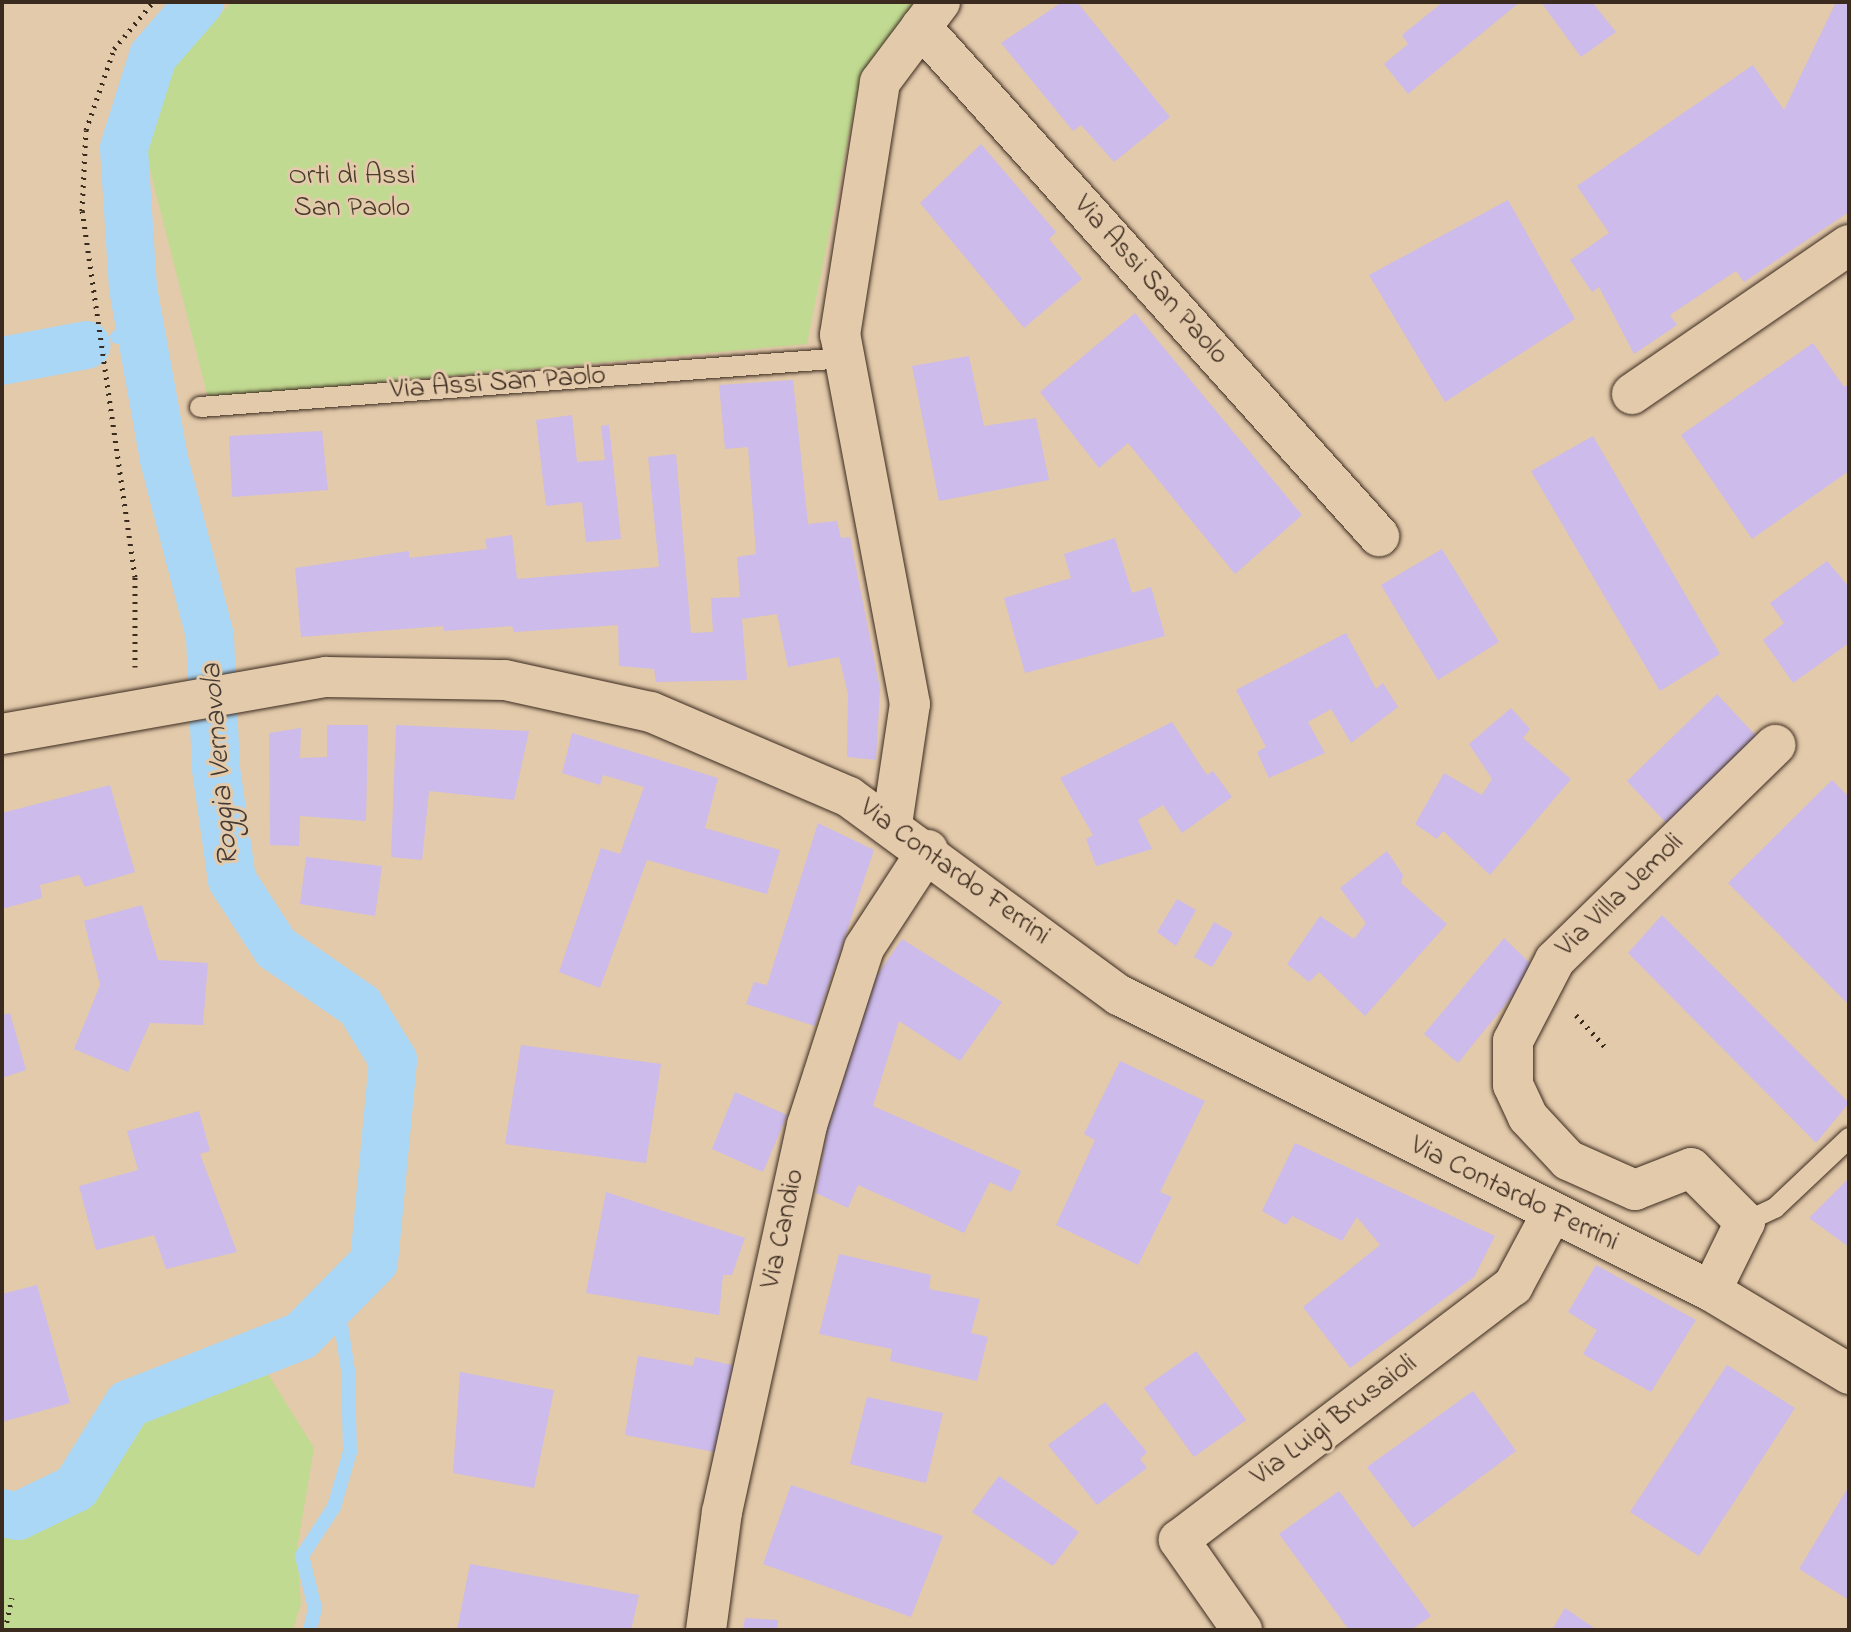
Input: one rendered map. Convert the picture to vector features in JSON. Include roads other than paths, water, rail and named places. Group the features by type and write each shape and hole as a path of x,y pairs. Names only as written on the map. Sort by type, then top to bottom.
{"street":[{"name":"Via Assi San Paolo","path":"892,824 910,704 840,335 880,82 930,15 1379,536"},
{"path":"1632,394 1849,245"},
{"name":"Via Contardo Ferrini","path":"2,734 233,689 408,674 520,683 651,712 849,797 928,850 1119,995 1711,1291 1849,1374"},
{"name":"Via Villa Jemoli","path":"1745,1222 1691,1168 1635,1190 1568,1160 1528,1117 1513,1085 1513,1041 1555,960 1775,745"},
{"name":"Via Candio","path":"706,1630 722,1512 807,1125 864,948 928,850"},
{"name":"Via Luigi Brusaioli","path":"1242,1630 1179,1540 1513,1286 1552,1213"},
{"path":"1711,1291 1745,1222"}],"lane":[{"name":"Via Assi San Paolo","path":"200,407 844,358"},
{"path":"1745,1222 1775,1208 1849,1138"}],"waterway":[{"name":"Roggia Vernavola","path":"2,1513 18,1516 76,1488 128,1404 301,1336 374,1262 393,1060 360,1006 276,948 232,880 216,769 210,636 164,459 133,288 124,148 153,56 200,2"},
{"path":"117,337 141,335"},
{"path":"2,361 87,345"},
{"path":"310,1630 315,1608 302,1556 334,1507 350,1452 348,1370 337,1300"}],"park label":[{"name":"Orti di Assi San Paolo","path":"352,193"}]}
